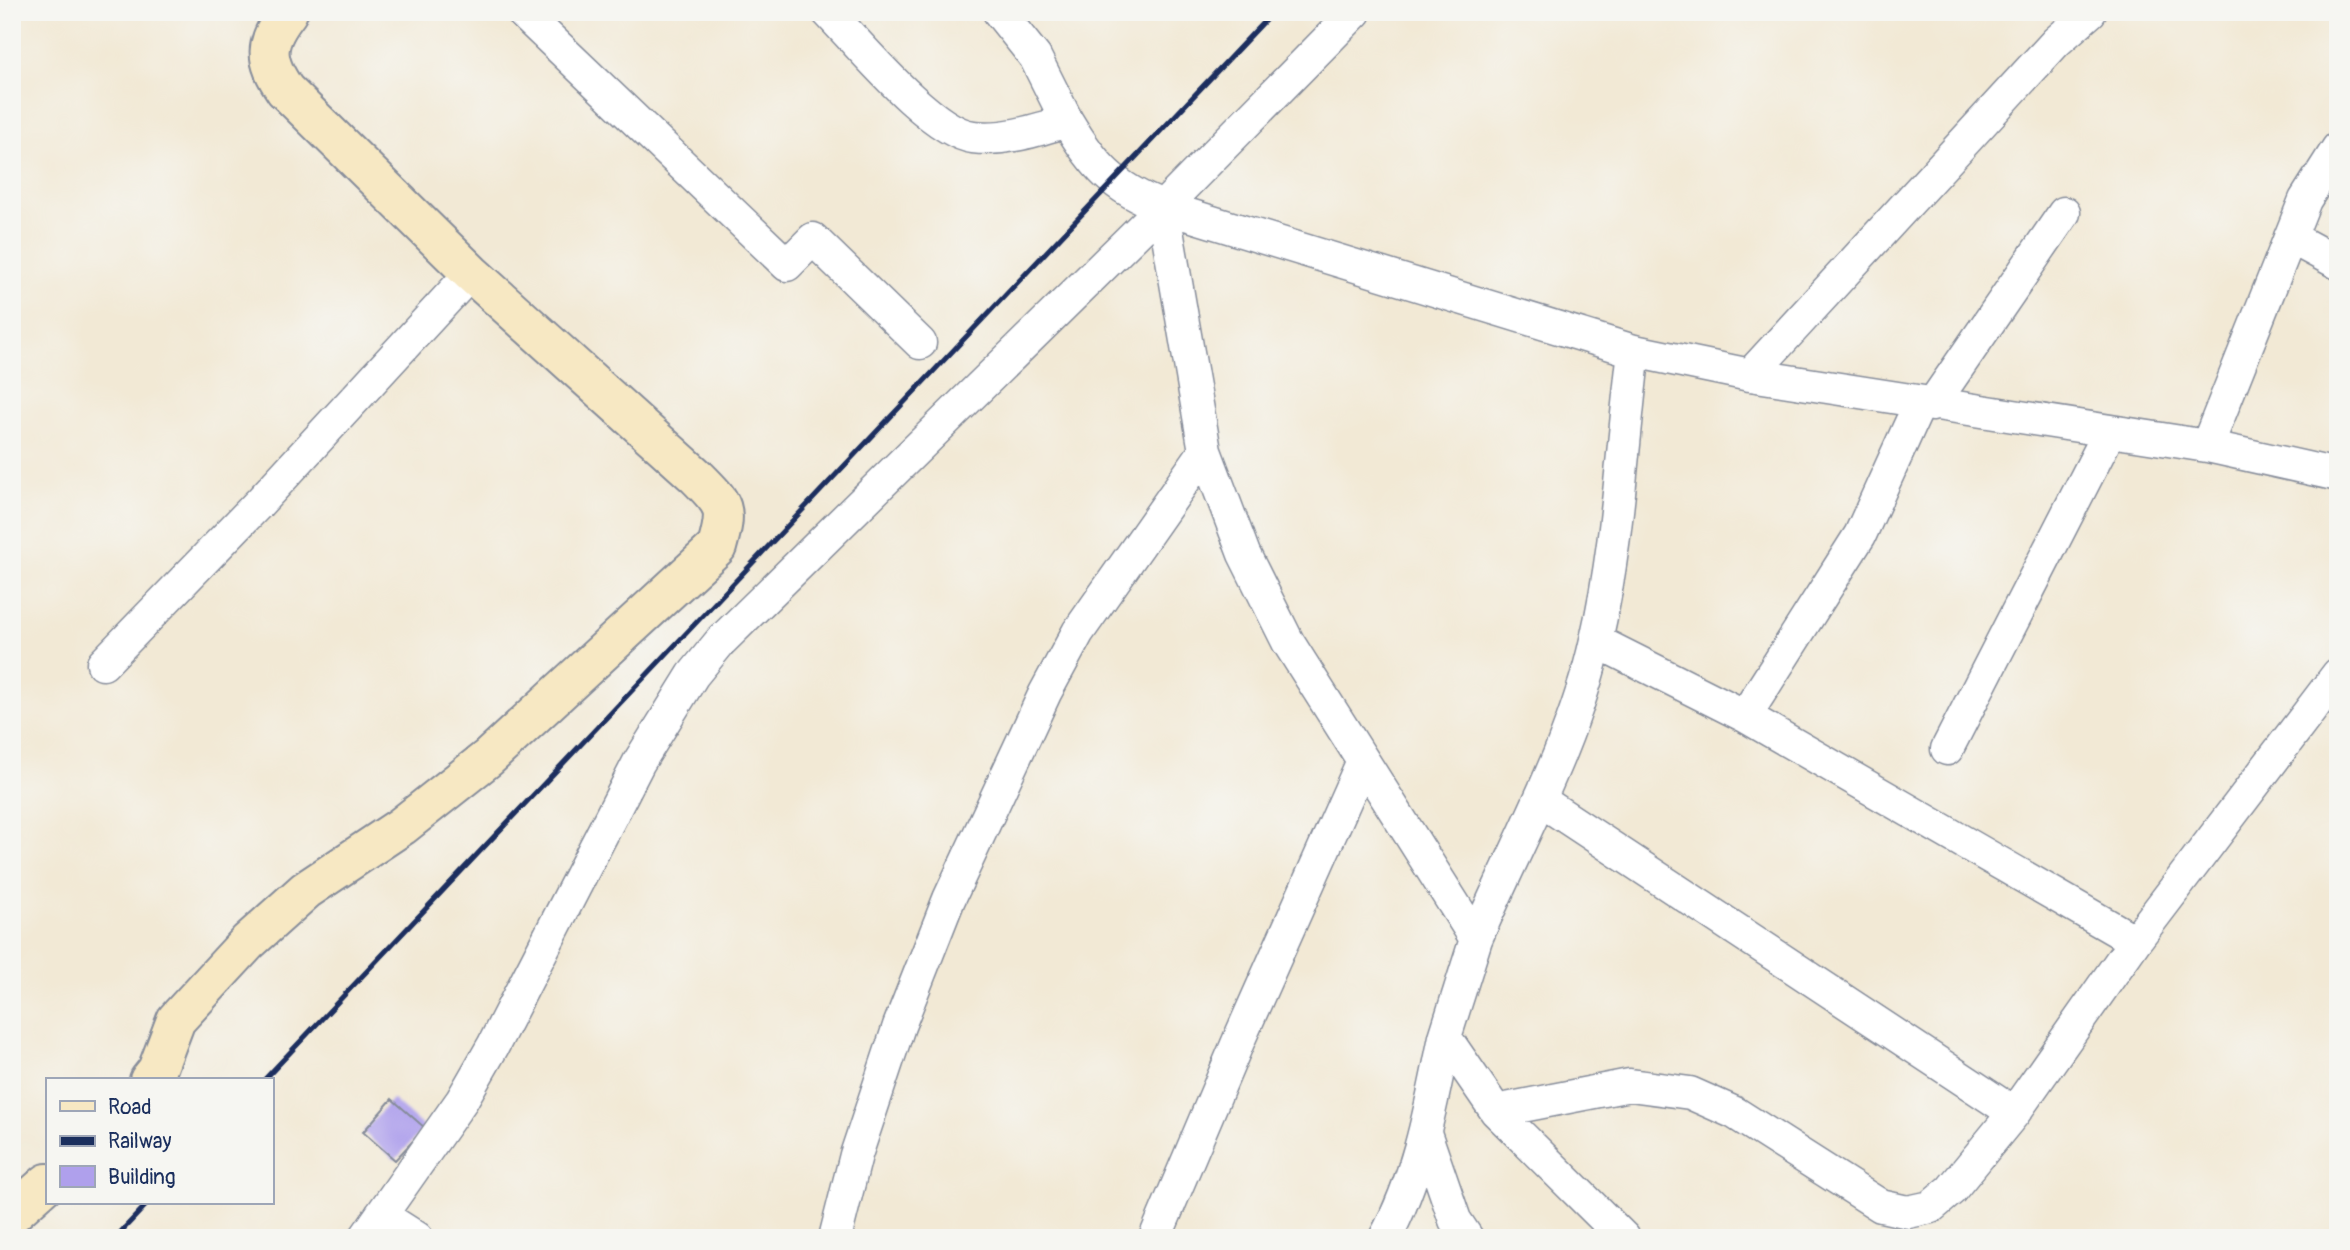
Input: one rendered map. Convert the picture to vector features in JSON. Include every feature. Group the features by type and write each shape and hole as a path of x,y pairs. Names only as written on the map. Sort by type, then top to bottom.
{"street":[{"path":"151,1078 157,1070 176,1020 248,942 306,890 402,826 488,758 717,547 726,517 717,497 471,273 285,90 271,69 268,49 278,25 288,12"},
{"path":"522,12 787,265 813,239 920,342"},
{"path":"828,12 926,112 948,128 970,137 996,138 1067,121"},
{"path":"999,12 1035,57 1067,121 1089,157 1112,182 1163,207 1633,351 1750,375 2207,446 2338,475"},
{"path":"417,1238 373,1226 462,1100 487,1057 639,762 692,675 720,642 1163,207 1355,12"},
{"path":"1750,375 2068,18"},
{"path":"2207,446 2305,200 2338,148"},
{"path":"1163,207 1205,451 1244,554 1288,642 1362,763 1476,939"},
{"path":"1745,716 1860,535 1926,404 2064,213"},
{"path":"2290,237 2338,263"},
{"path":"103,663 260,503 471,273"},
{"path":"1385,1238 1401,1208 1425,1133 1445,1037 1476,939 1540,800 1572,720 1596,641 1613,546 1633,351"},
{"path":"1947,749 2110,431"},
{"path":"835,1238 856,1155 899,1026 949,899 1045,693 1077,632 1205,451"},
{"path":"1596,641 1745,716 2135,941"},
{"path":"1496,1111 1630,1085 1689,1093 1735,1112 1881,1206 1908,1212 1931,1207 1951,1190 2014,1113 2135,941 2338,674"},
{"path":"1155,1238 1241,1035 1362,763"},
{"path":"1540,800 2014,1113"},
{"path":"1445,1037 1496,1111 1624,1238"},
{"path":"1425,1133 1459,1232"},
{"path":"12,1214 46,1184"}],"building":[{"path":"392,1099 425,1128 395,1160 363,1132"}],"railway":[{"path":"266,1078 1273,12"},
{"path":"115,1238 147,1204"}]}
